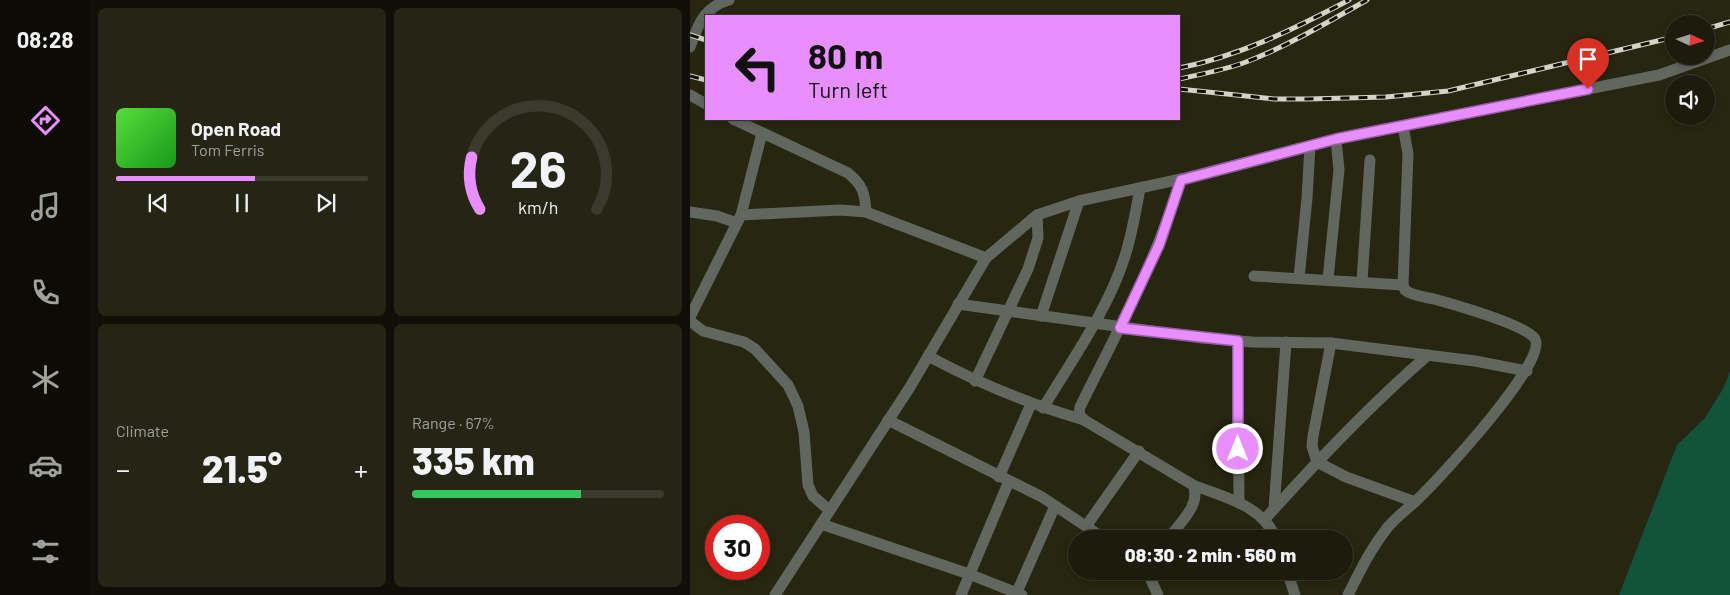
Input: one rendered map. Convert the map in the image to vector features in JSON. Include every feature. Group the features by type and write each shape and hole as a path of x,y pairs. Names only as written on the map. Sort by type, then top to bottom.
{"street":[{"path":"690,47 699,21 706,12 717,3 729,0"},
{"path":"775,595 888,420 986,258 1037,216 1079,201 1181,180 1336,139 1659,75 1730,50"},
{"path":"690,95 705,103"},
{"path":"735,120 848,173 859,182 864,191 866,212"},
{"path":"1348,595 1372,548 1390,525 1415,502 1511,394 1527,371 1537,345 1535,339 1530,334 1498,319 1409,294 1404,285 1408,154 1403,126"},
{"path":"692,310 739,219 762,133"},
{"path":"1328,279 1339,170 1336,139"},
{"path":"1299,278 1310,146"},
{"path":"1362,281 1370,160"},
{"path":"1084,420 1080,414 1080,407 1159,245 1181,180"},
{"path":"1043,408 1094,324 1124,257 1140,188"},
{"path":"1041,316 1079,201"},
{"path":"690,212 739,219 840,210 866,212 986,258"},
{"path":"975,381 1034,253 1038,238 1037,216"},
{"path":"1254,276 1404,285"},
{"path":"958,304 1120,328 1238,341 1331,343 1428,355 1527,371"},
{"path":"690,321 702,331 737,340 755,349 788,385 798,406 804,432 808,486 813,496 829,510"},
{"path":"1238,341 1239,503"},
{"path":"1274,509 1286,342"},
{"path":"1331,343 1313,436 1312,446 1317,462 1346,477 1415,502"},
{"path":"1265,519 1317,462 1392,386 1428,355"},
{"path":"928,356 975,381 1031,404 1084,420 1193,485 1239,503 1265,519 1271,530"},
{"path":"961,595 1031,404"},
{"path":"888,420 1055,506 1094,530"},
{"path":"1087,525 1139,452"},
{"path":"1174,530 1194,502 1197,492 1193,485"},
{"path":"821,524 969,574 1020,594 1055,506"},
{"path":"1150,580 1158,595"},
{"path":"1290,580 1295,595"}],"shaded area":[{"path":"1730,371 1730,595 1619,595 1677,445 1705,418 1724,387"}],"railway":[{"path":"1180,68 1202,63 1245,49 1287,31 1349,0"},
{"path":"1180,79 1213,72 1262,56 1367,0"},
{"path":"1715,26 1730,22"},
{"path":"690,35 705,40"},
{"path":"1180,89 1274,99 1386,97 1448,91 1665,39"},
{"path":"690,76 705,80"}],"route":[{"path":"1238,449 1238,341 1120,328 1159,245 1181,180 1336,139 1588,89"}]}
